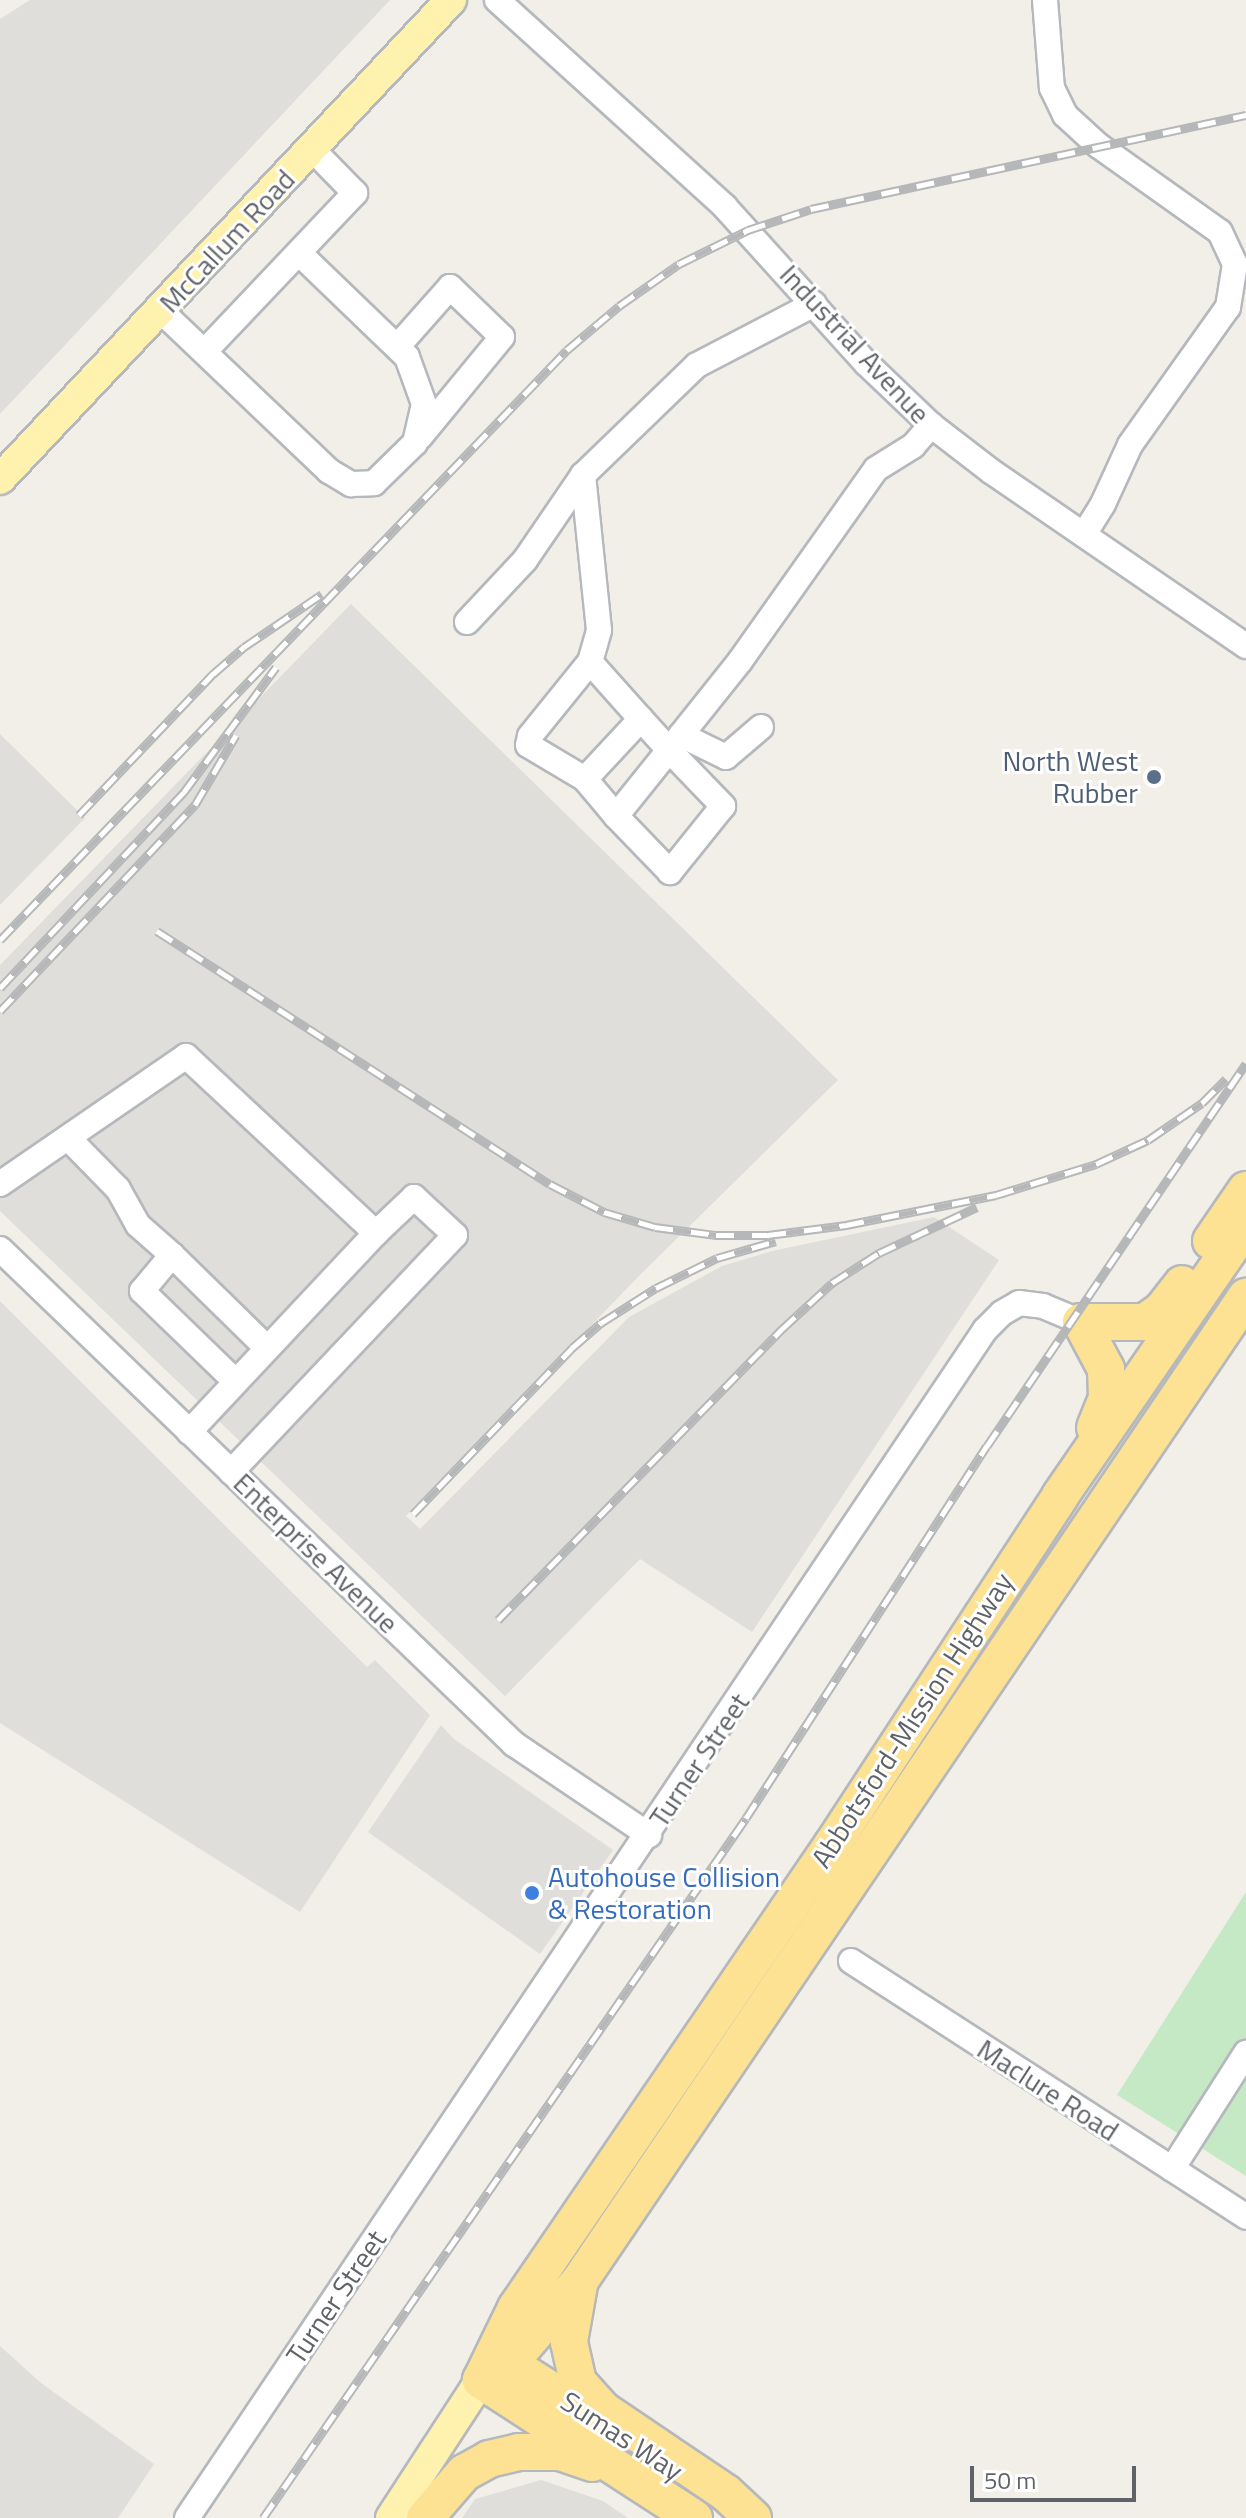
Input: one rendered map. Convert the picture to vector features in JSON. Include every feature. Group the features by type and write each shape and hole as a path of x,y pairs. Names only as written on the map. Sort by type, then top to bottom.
{"highway":[{"path":"1060,1496 1090,1440 1107,1398 1106,1369 1081,1322 1145,1322 1161,1311 1246,1190"},
{"name":"Abbotsford-Mission Highway","path":"494,2371 516,2308 832,1845 1060,1496 1246,1225"},
{"name":"Abbotsford-Mission Highway","path":"494,2371 579,2282 1246,1297"},
{"path":"579,2282 569,2342 578,2382 603,2410 726,2493 752,2518"},
{"name":"Sumas Way","path":"494,2371 694,2518"},
{"name":"Sumas Way","path":"494,2371 752,2518"},
{"path":"425,2518 464,2473 477,2463 519,2452 549,2452 584,2458 683,2518"}],"main road":[{"name":"McCallum Road","path":"0,479 451,0"},
{"path":"391,2518 494,2371"}],"street":[{"name":"Industrial Avenue","path":"497,0 725,207 866,363 931,425 992,472 1246,646"},
{"path":"1045,0 1052,88 1065,115 1099,146 1220,232 1235,264 1228,307 1130,445 1103,504 1084,534"},
{"path":"205,351 355,193 312,149"},
{"path":"299,253 407,357 424,404 415,443"},
{"path":"161,311 329,471 351,484 374,483 415,443 502,337 450,287 397,347"},
{"path":"467,622 525,560 583,475 697,365 814,304"},
{"path":"616,816 740,661 876,469 913,446 931,425"},
{"path":"583,475 599,630 590,662 530,736 528,745 585,779 670,872 723,806 675,743 641,719 590,662"},
{"path":"585,779 641,719"},
{"path":"675,743 726,757 761,727"},
{"path":"2,1179 69,1139 186,1056 376,1233"},
{"path":"69,1139 118,1189 138,1225 267,1348"},
{"path":"189,1432 376,1233 414,1197 455,1235 231,1472"},
{"name":"Enterprise Avenue","path":"0,1249 514,1744 649,1835"},
{"path":"172,1255 142,1291 236,1382"},
{"name":"Turner Street","path":"187,2518 649,1835 985,1330 1002,1313 1019,1303 1043,1306 1081,1322"},
{"name":"Maclure Road","path":"851,1961 1246,2217"},
{"path":"1172,2169 1246,2053"}],"shaded area":[{"path":"30,0 390,0 0,414 0,19"},
{"path":"351,604 838,1080 641,1274 406,1516 420,1529 629,1317 722,1266 772,1251 934,1217 999,1260 752,1632 640,1559 505,1696 0,1211 0,965"},
{"path":"0,734 85,818 0,905"},
{"path":"0,1301 367,1667 375,1660 430,1715 300,1912 0,1723"},
{"path":"441,1725 454,1739 613,1850 540,1954 368,1832"},
{"path":"0,2346 41,2383 154,2464 118,2518 0,2518"},
{"path":"541,2480 603,2501 628,2518 462,2518 475,2499"}],"green space":[{"path":"1246,1892 1246,2176 1117,2095"}],"railway":[{"path":"0,940 567,350 619,306 679,264 748,230 811,209 1246,115"},
{"path":"79,815 213,674 244,647 322,594"},
{"path":"0,988 184,792 276,667"},
{"path":"0,1011 195,805 236,735"},
{"path":"157,931 550,1184 604,1212 655,1227 716,1235 768,1235 846,1225 996,1195 1096,1164 1148,1140 1202,1103 1226,1079"},
{"path":"263,2518 746,1818 987,1446 1246,1064"},
{"path":"498,1620 782,1329 832,1283 879,1253 977,1207"},
{"path":"413,1514 572,1348 601,1323 656,1288 717,1258 776,1241"}],"place":[{"name":"North West Rubber","path":"1154,777"},
{"name":"Autohouse Collision & Restoration","path":"532,1893"}]}
